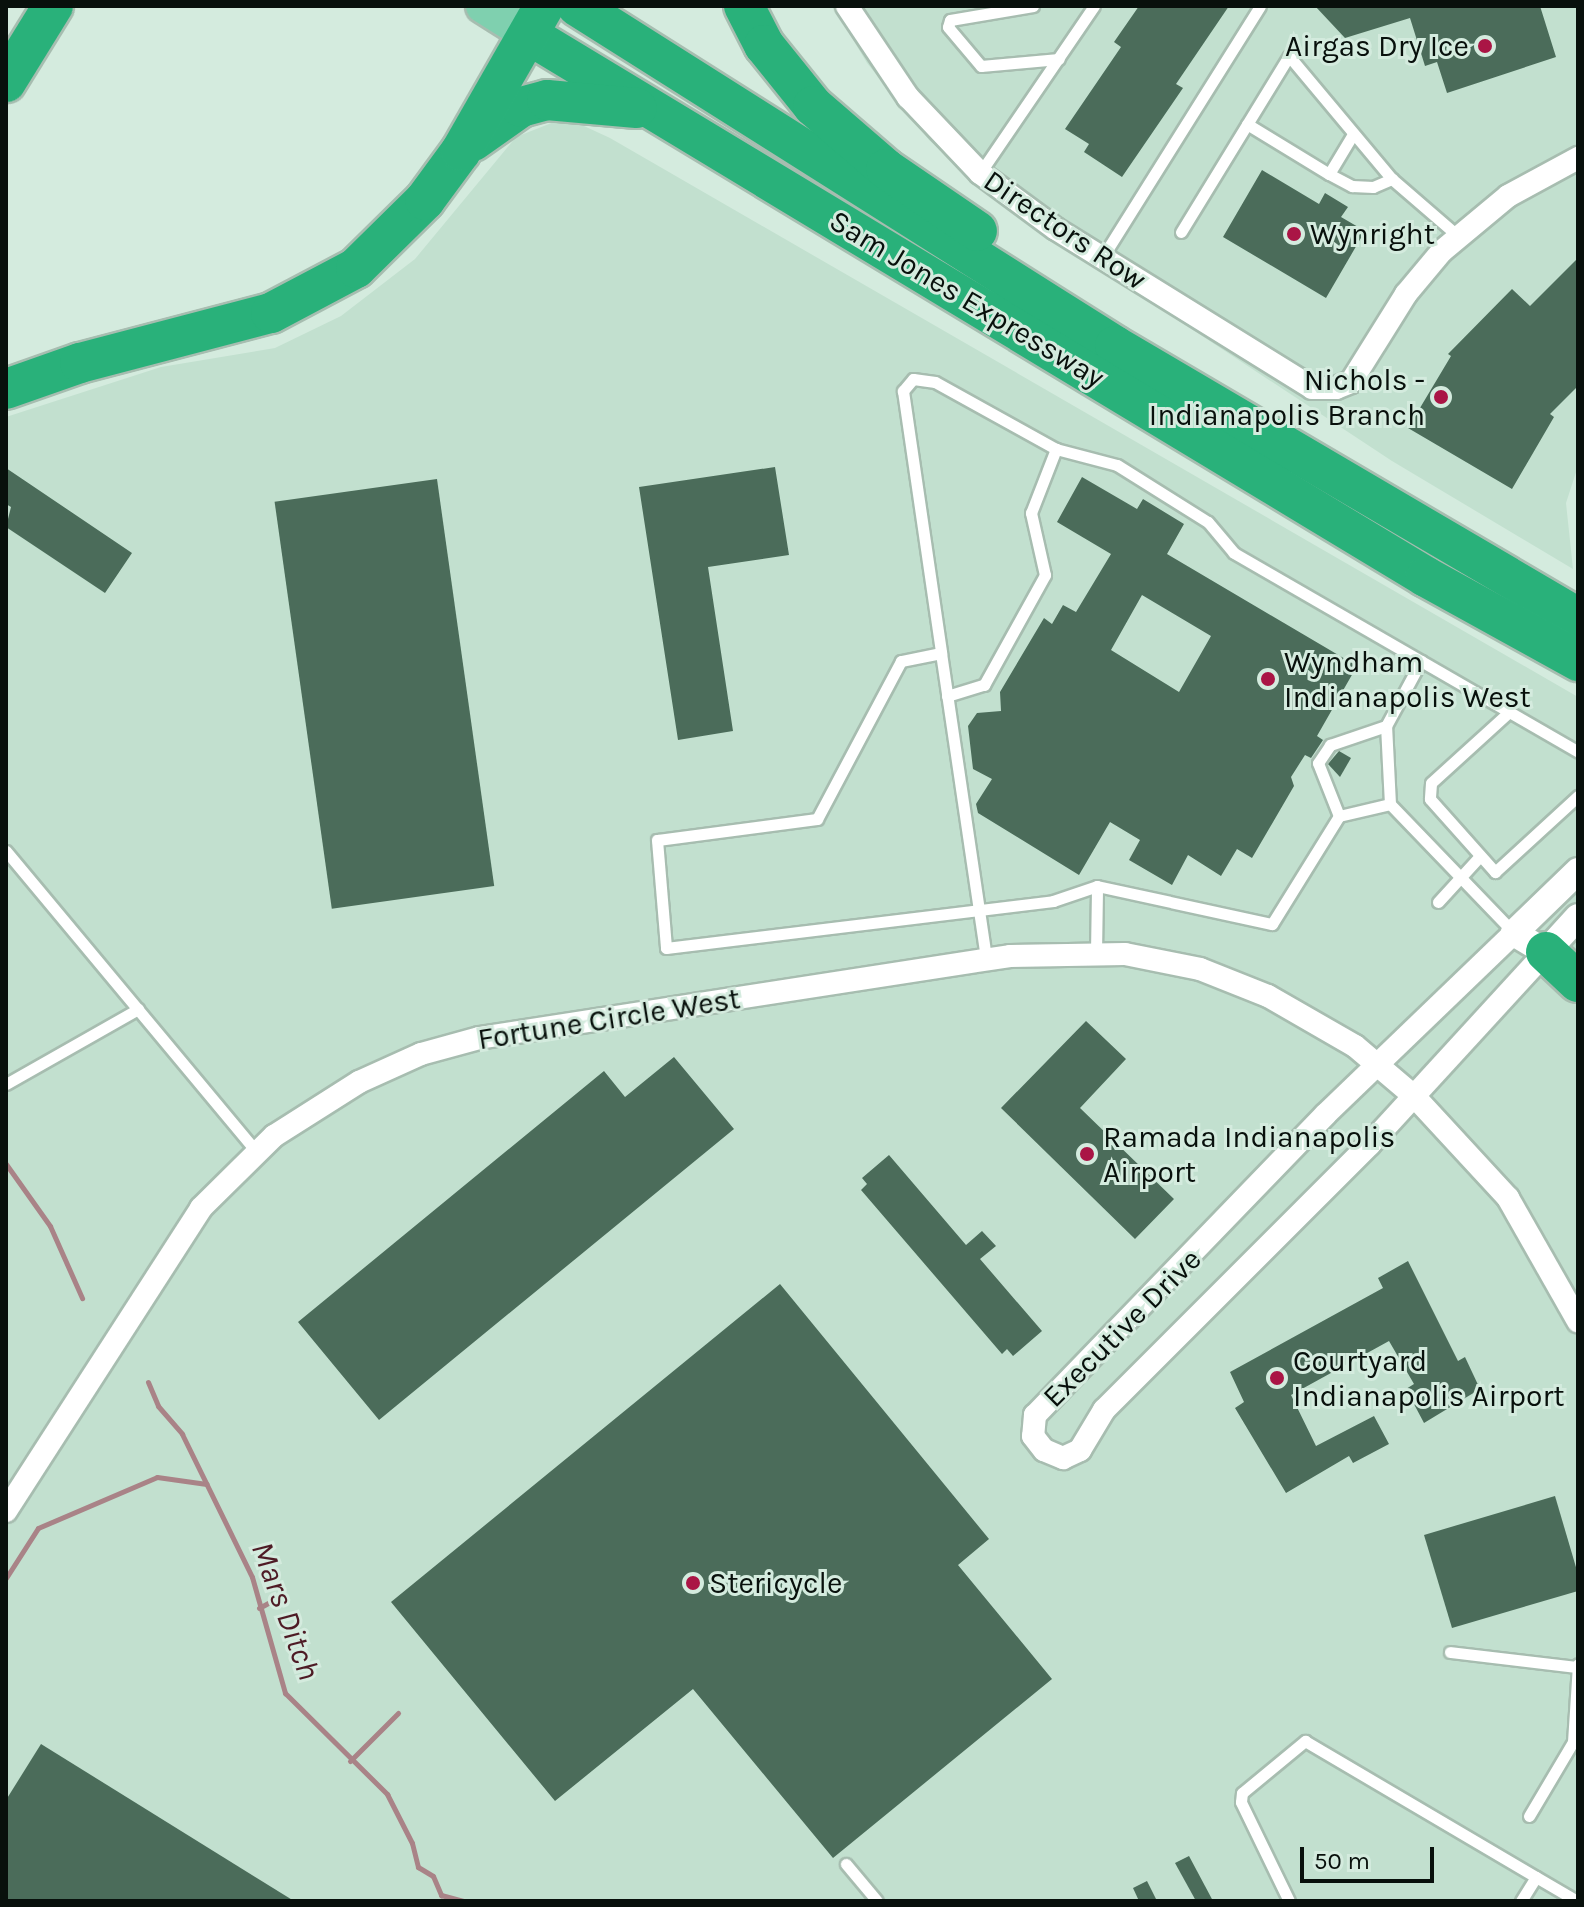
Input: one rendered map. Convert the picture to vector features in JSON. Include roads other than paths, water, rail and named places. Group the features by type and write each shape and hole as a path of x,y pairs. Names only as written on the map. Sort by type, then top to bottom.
{"highway":[{"path":"6,82 53,6"},
{"name":"Sam Jones Expressway","path":"577,6 887,205 1336,479 1578,618"},
{"path":"744,6 791,81 886,169 1336,479"},
{"path":"6,389 80,363 239,323 300,301 356,268 392,237 461,151 537,20"},
{"name":"Sam Jones Expressway","path":"537,20 658,112 1426,577 1578,661"},
{"path":"461,151 499,120 547,100 591,100 658,112"},
{"path":"1530,942 1578,982"}],"main road":[{"name":"Sam Jones Expressway","path":"483,6 537,20"}],"street":[{"name":"Directors Row","path":"847,6 913,103 980,173 1102,258 1301,382 1336,388 1362,373 1406,294 1458,236"},
{"path":"1458,236 1508,196 1578,158"},
{"name":"Executive Drive","path":"1578,871 1530,942 1414,1096 1104,1410 1080,1450 1063,1458 1044,1450 1033,1436 1035,1415 1387,1071 1530,942 1578,917"},
{"name":"Fortune Circle West","path":"6,1511 187,1225 256,1151 359,1082 450,1045 986,959 1096,953 1150,958 1223,977 1285,1005 1387,1071 1414,1096 1508,1198 1578,1321"}],"lane":[{"path":"1033,6 950,20 948,27 981,66 1059,59"},
{"path":"980,173 1094,6"},
{"path":"1102,258 1260,6"},
{"path":"1181,232 1289,56 1392,179 1458,236"},
{"path":"1247,124 1352,186 1373,187 1392,179"},
{"path":"1329,174 1353,134"},
{"path":"986,959 903,391 913,379 935,382 1056,449 1117,465 1208,522 1234,553 1578,752"},
{"path":"947,696 984,685 1045,575 1031,513 1056,449"},
{"path":"941,653 901,661 817,819 657,840 666,948 978,907 1053,901 1097,886 1272,924 1339,816 1390,804"},
{"path":"1421,661 1386,726 1390,804 1460,877 1530,942"},
{"path":"1509,712 1431,783 1430,799 1495,872 1578,796"},
{"path":"1339,816 1318,763 1330,745 1386,726"},
{"path":"6,851 256,1151"},
{"path":"1438,902 1480,856"},
{"path":"6,874 15,861"},
{"path":"1096,953 1097,886"},
{"path":"6,1084 138,1009"},
{"path":"1450,1652 1577,1666 1573,1742 1529,1816"},
{"path":"1289,1901 1241,1802 1242,1793 1305,1741 1577,1901"},
{"path":"846,1864 877,1901"},
{"path":"1521,1901 1536,1877"}],"waterway":[{"name":"Mars Ditch","path":"6,1164 50,1226 82,1298"},
{"name":"Mars Ditch","path":"148,1382 158,1406 182,1434 252,1577 285,1693 387,1794 412,1843 418,1867 433,1876 441,1895 463,1901"},
{"path":"6,1578 38,1528 157,1477 207,1484"},
{"path":"259,1608 284,1594"},
{"path":"350,1761 398,1713"}],"place":[{"name":"Airgas Dry Ice","path":"1485,46"},
{"name":"Wynright","path":"1294,234"},
{"name":"Nichols - Indianapolis Branch","path":"1441,397"},
{"name":"Wyndham Indianapolis West","path":"1268,679"},
{"name":"Ramada Indianapolis Airport","path":"1087,1154"},
{"name":"Courtyard Indianapolis Airport","path":"1277,1378"},
{"name":"Stericycle","path":"693,1583"}]}
